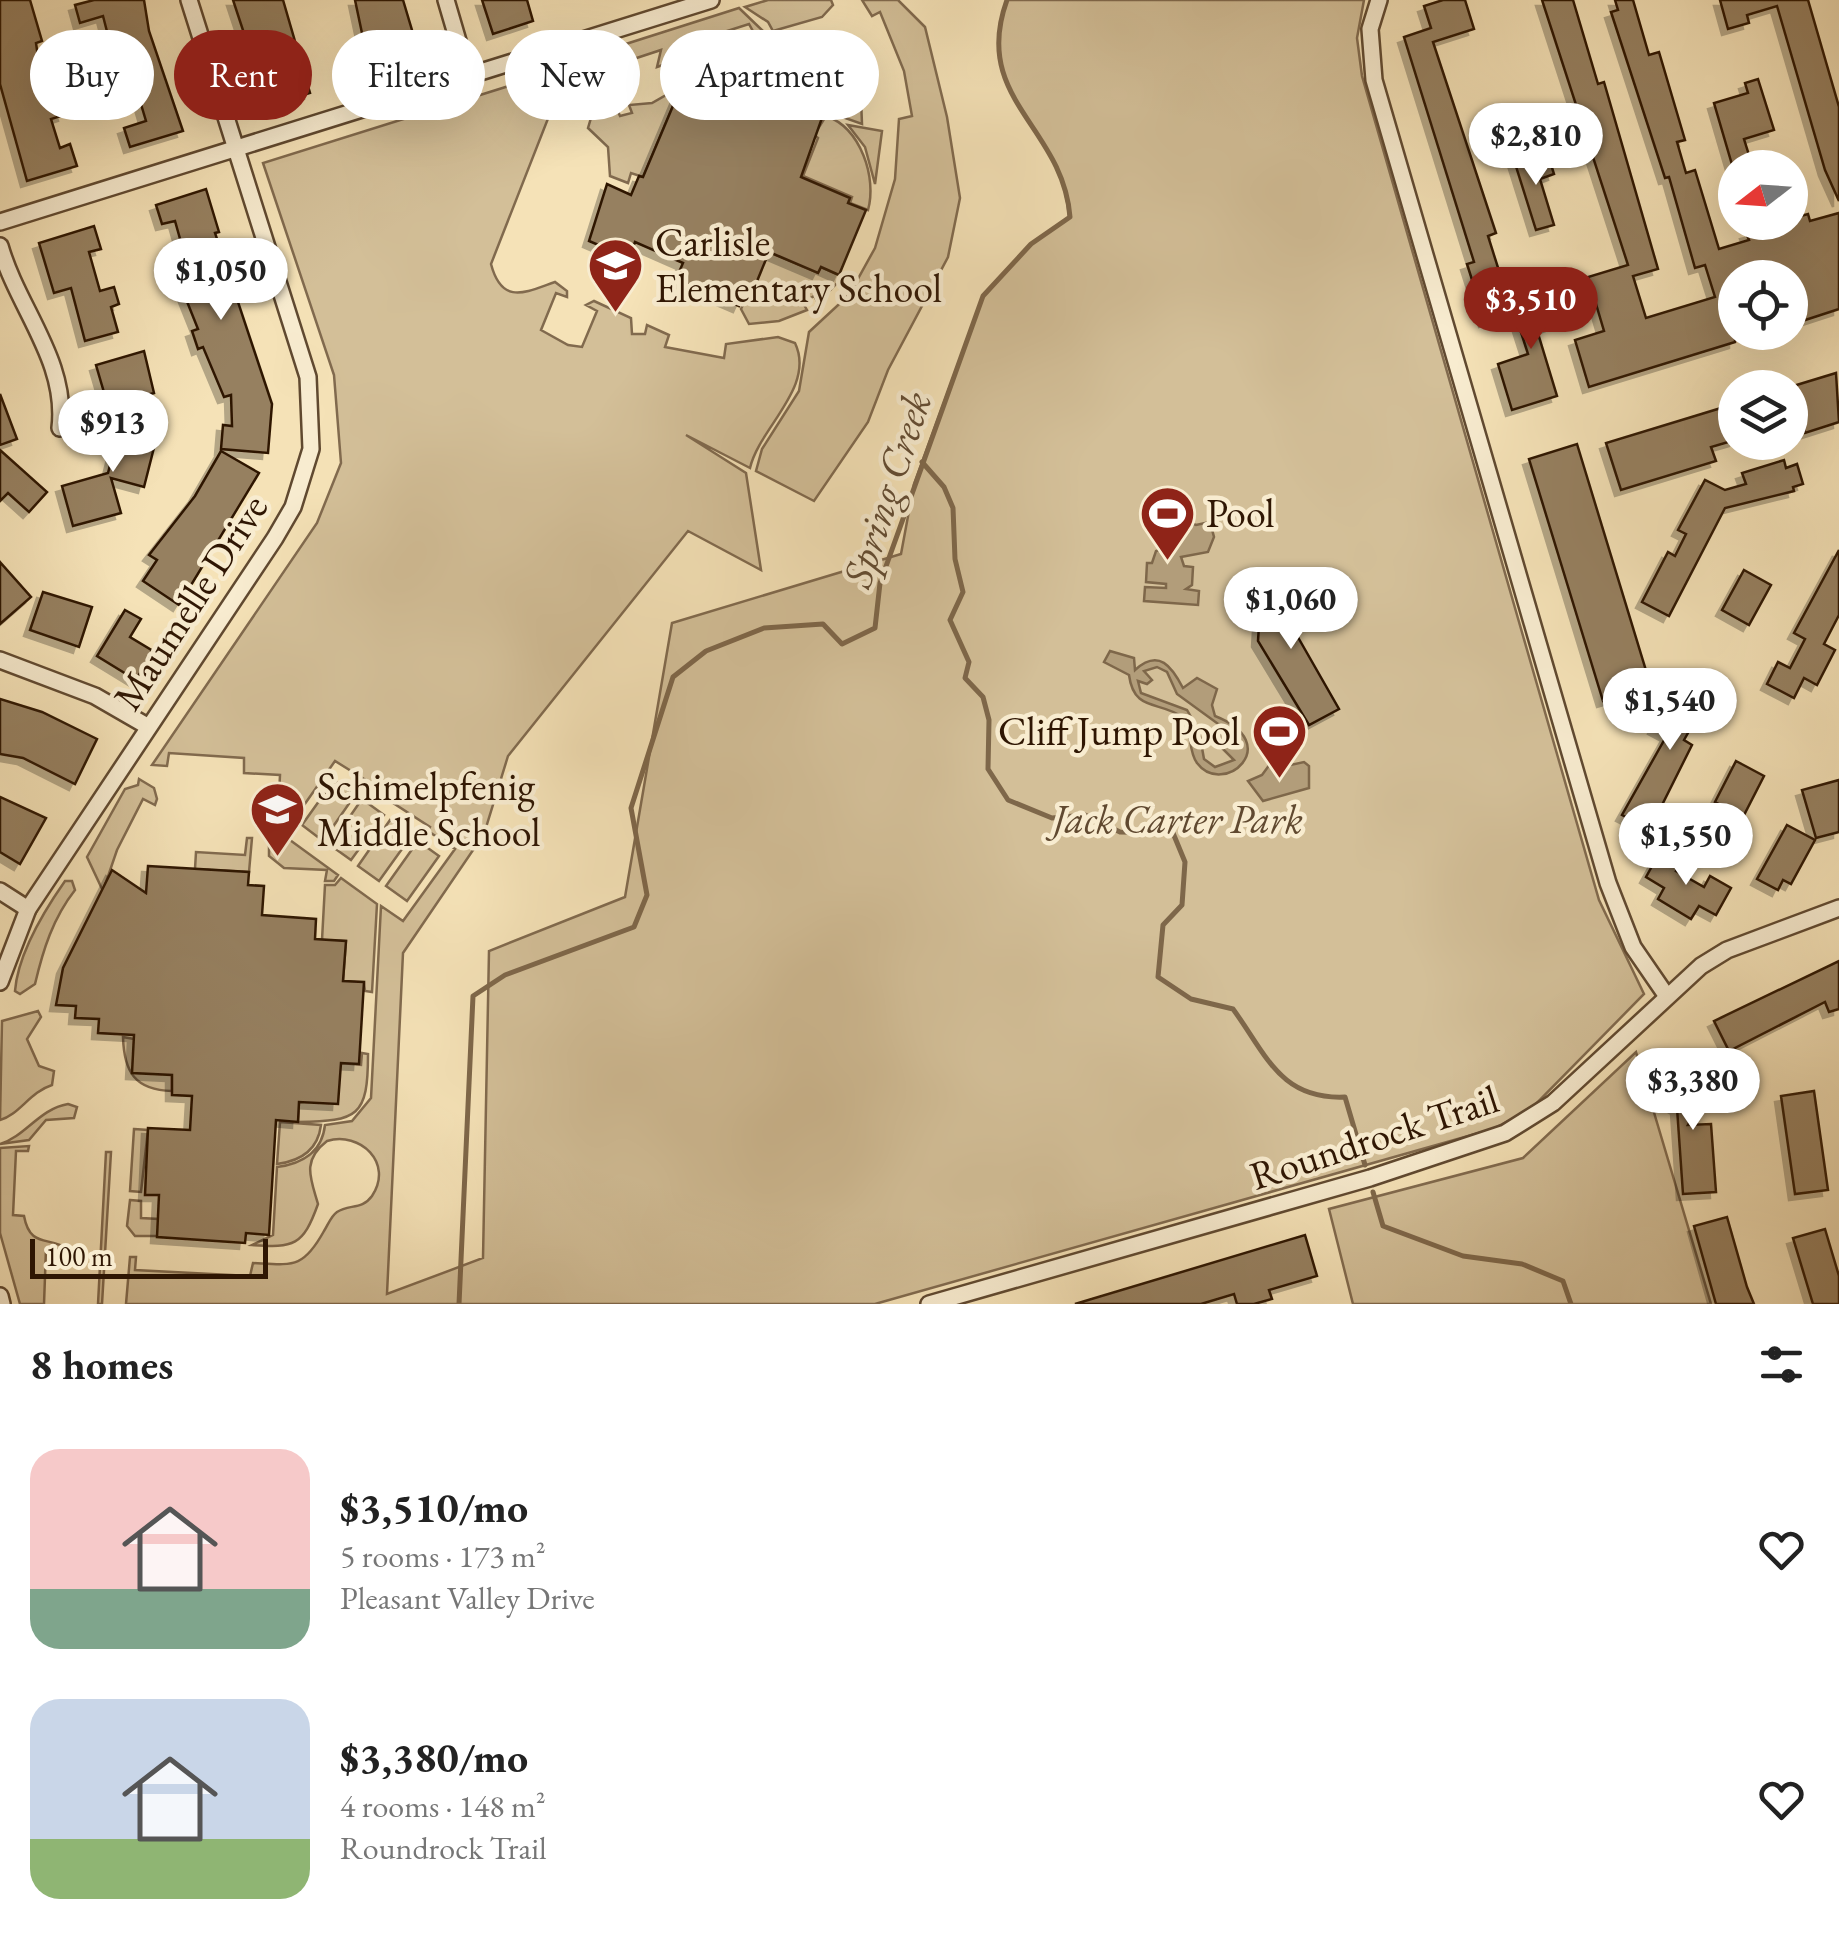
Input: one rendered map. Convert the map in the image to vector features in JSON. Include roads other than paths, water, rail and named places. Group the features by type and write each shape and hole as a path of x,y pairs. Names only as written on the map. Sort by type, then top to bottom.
{"street":[{"name":"Maumelle Drive","path":"0,982 28,909 146,726 275,538 293,507 311,449 308,377 190,0"},
{"path":"446,0 455,30"},
{"path":"485,69 687,4 711,0"},
{"path":"1379,0 1369,41 1374,80 1608,883 1633,948 1666,995"},
{"path":"0,222 332,118"},
{"path":"0,246 13,284 57,374 63,402 60,428"},
{"path":"0,660 95,696 146,726"},
{"path":"0,891 28,909"},
{"name":"Roundrock Trail","path":"929,1304 956,1300 1486,1141 1553,1103 1666,995 1727,950 1839,908"},
{"path":"0,1296 2,1304"}],"waterway":[{"name":"Spring Creek","path":"459,1304 473,996 505,975 634,927 647,895 631,808 673,677 706,651 764,628 823,624 842,644 875,628 880,583 983,296 1031,244 1070,217 1064,186 1052,159 1009,88 1001,63 999,34 1007,0"},
{"path":"922,462 944,487 953,508 955,559 963,592 950,620 969,662 965,678 983,697 989,720 988,769 1008,800 1052,818 1085,815 1120,832 1173,833 1185,862 1182,905 1163,925 1158,977 1191,999 1233,1009 1266,1057 1290,1082 1323,1096 1345,1097 1365,1165"},
{"path":"1373,1192 1383,1226 1463,1256 1522,1264 1563,1281 1571,1304"}],"place":[{"name":"Carlisle Elementary School","path":"616,314"},
{"name":"Pool","path":"1167,562"},
{"name":"Cliff Jump Pool","path":"1279,780"},
{"name":"Schimelpfenig Middle School","path":"278,858"}],"park label":[{"name":"Jack Carter Park","path":"1178,819"}]}
